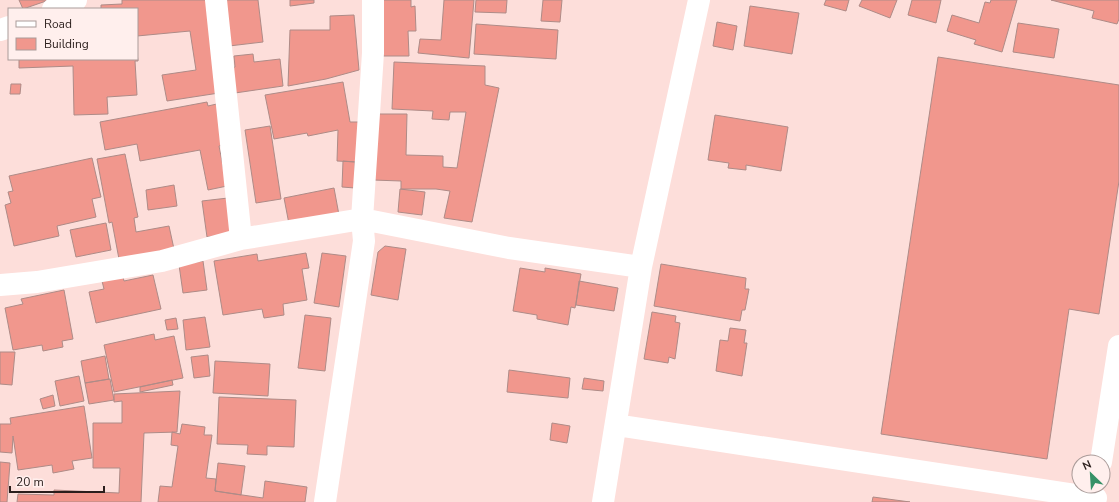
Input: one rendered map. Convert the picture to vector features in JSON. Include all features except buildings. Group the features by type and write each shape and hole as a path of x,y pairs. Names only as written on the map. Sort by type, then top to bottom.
{"street":[{"path":"56,8 76,0"},
{"path":"216,0 241,240"},
{"path":"325,502 364,241 362,219 374,53 373,0"},
{"path":"603,502 641,267 699,0"},
{"path":"0,285 37,282 162,261 241,240 362,219 509,248 641,267"},
{"path":"1102,454 1119,346"},
{"path":"616,425 1096,495"}]}
